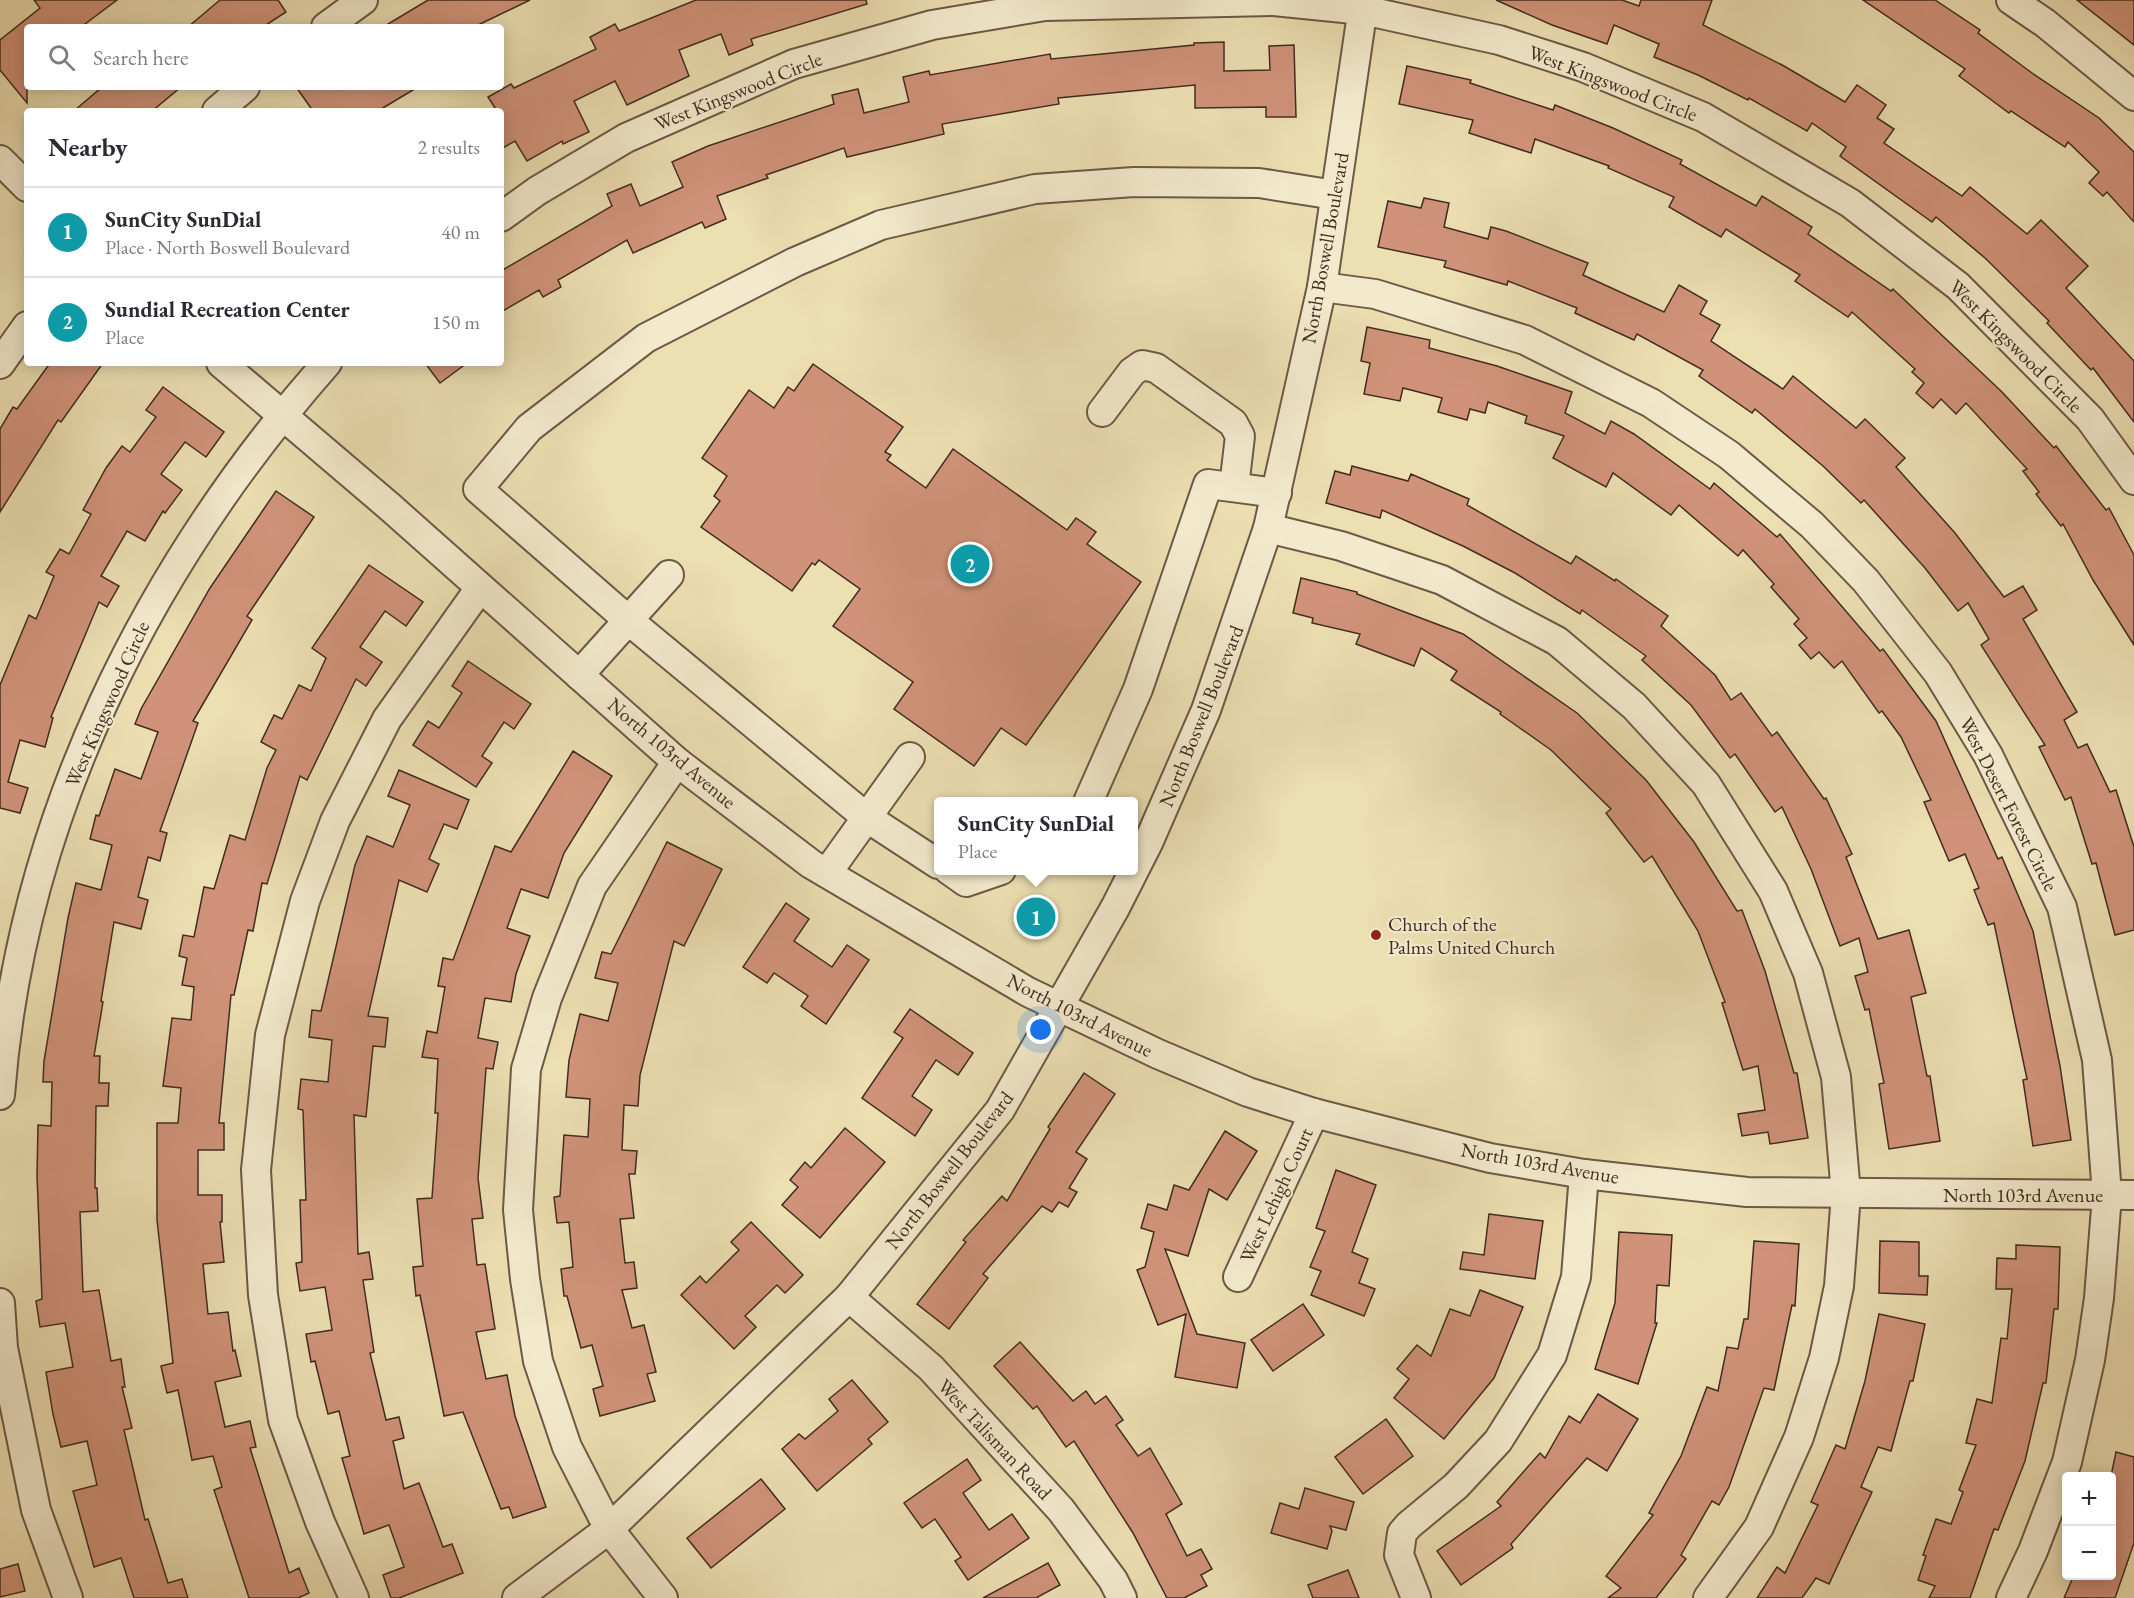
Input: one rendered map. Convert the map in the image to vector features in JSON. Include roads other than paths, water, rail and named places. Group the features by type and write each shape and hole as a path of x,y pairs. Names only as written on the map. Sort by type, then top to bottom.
{"street":[{"path":"330,24 363,0"},
{"path":"2011,0 2045,23 2134,96"},
{"name":"West Kingswood Circle","path":"504,215 537,191 626,138 794,64 932,25 1045,6 1274,1 1363,5 1499,40 1583,67 1703,117 1850,203 1958,286 2090,419 2134,480"},
{"name":"North Boswell Boulevard","path":"1138,861 1174,787 1217,684 1268,528 1322,287 1363,5"},
{"path":"220,108 242,90"},
{"path":"0,160 24,184"},
{"path":"934,861 866,817 628,620 478,489 529,428 646,338 795,262 881,225 1035,189 1134,182 1259,183 1335,195"},
{"name":"West Desert Forest Circle","path":"1322,287 1375,294 1525,340 1651,403 1729,455 1812,525 1866,581 1938,673 1988,755 2061,907 2097,1060 2120,1195 2099,1298 2090,1360 2067,1462 2033,1551 2011,1598"},
{"path":"0,363 24,330"},
{"path":"1102,412 1132,372 1143,365 1156,368 1233,423 1240,436 1234,488"},
{"name":"North 103rd Avenue","path":"224,366 677,762 827,873 1059,1008 1147,1049 1248,1092 1314,1113 1490,1158 1584,1174 1747,1192 2120,1195"},
{"name":"West Kingswood Circle","path":"0,1095 17,968 42,858 89,734 140,626 208,514 281,415 324,366"},
{"path":"1090,797 1138,689 1208,484 1277,493"},
{"path":"1268,528 1341,546 1442,580 1557,641 1634,706 1706,784 1773,891 1808,973 1836,1077 1846,1194 1839,1286 1813,1397 1759,1527 1708,1598"},
{"path":"579,675 669,575"},
{"path":"354,1598 320,1522 283,1420 263,1295 256,1170 270,1035 305,901 335,821 387,719 480,588"},
{"path":"827,873 910,757"},
{"path":"663,1598 609,1529 567,1447 538,1361 525,1279 518,1210 526,1069 546,998 592,886 677,762"},
{"path":"956,875 966,882 986,875"},
{"name":"North Boswell Boulevard","path":"517,1598 609,1529 849,1297 1000,1110 1115,908 1131,875"},
{"name":"West Lehigh Court","path":"1238,1277 1314,1113"},
{"path":"1416,1598 1399,1555 1402,1533 1456,1486 1498,1442 1552,1355 1576,1277 1584,1174"},
{"name":"West Talisman Road","path":"849,1297 931,1368 1061,1510 1113,1580 1122,1598"},
{"path":"0,1303 3,1348 36,1510 68,1598"}],"place":[{"name":"Sundial Recreation Center","path":"970,564"},
{"name":"SunCity SunDial","path":"1036,917"},
{"name":"Church of the Palms United Church","path":"1376,935"}]}
